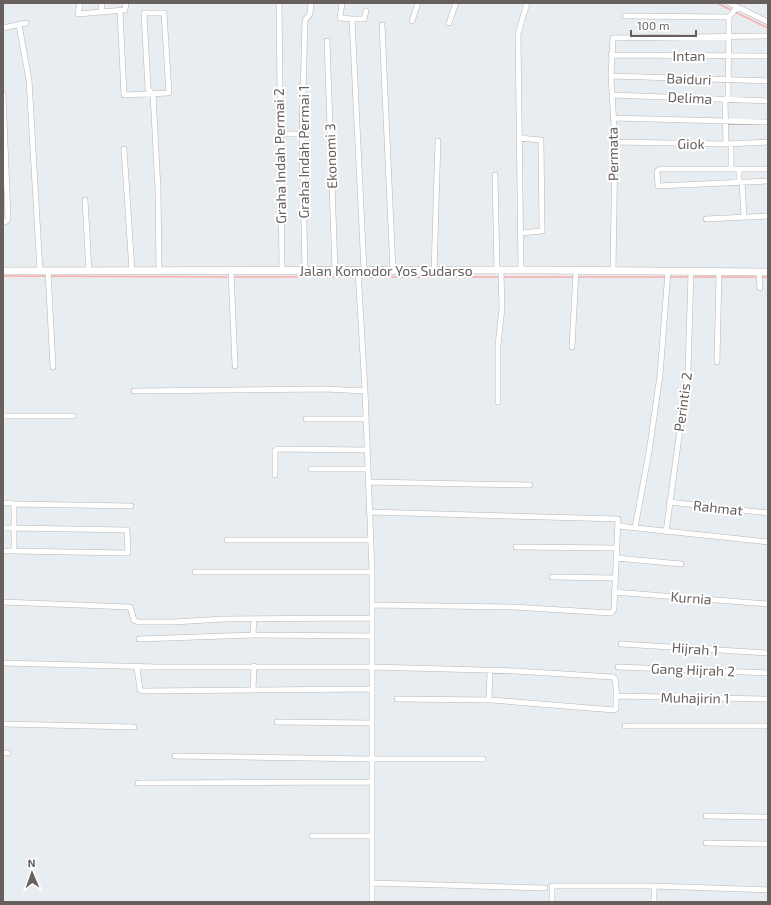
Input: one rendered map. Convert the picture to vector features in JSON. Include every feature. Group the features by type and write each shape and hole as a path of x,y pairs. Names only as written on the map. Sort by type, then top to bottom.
{"street":[{"path":"80,3 78,14 125,10 126,3"},
{"path":"101,12 102,3"},
{"name":"Graha Indah Permai 2","path":"279,3 282,270"},
{"name":"Graha Indah Permai 1","path":"305,270 302,134 305,20 310,14 311,3"},
{"path":"342,3 340,18 364,19 366,11"},
{"path":"412,21 418,3"},
{"path":"449,23 456,3"},
{"path":"521,270 518,34 528,3"},
{"path":"728,3 733,12 728,36 726,121 732,170"},
{"path":"120,10 124,95 153,94 169,92 164,12 144,14 148,90 153,94 158,189 159,272"},
{"path":"625,16 733,12 768,22"},
{"path":"352,19 360,272 359,283 372,572 372,902"},
{"path":"3,28 26,23"},
{"path":"19,25 29,80 45,272 48,283 53,367"},
{"path":"382,25 393,272"},
{"path":"728,36 768,36"},
{"name":"Permata","path":"613,271 615,142 611,55 614,37 728,36"},
{"name":"Ekonomi 3","path":"327,41 335,270"},
{"name":"Intan","path":"611,55 768,56"},
{"name":"Baiduri","path":"611,76 768,81"},
{"path":"3,94 8,218 7,221 3,222"},
{"name":"Delima","path":"612,95 726,100 768,100"},
{"path":"613,118 768,122"},
{"path":"280,134 302,134"},
{"path":"519,138 541,140 542,231 521,233"},
{"path":"434,272 438,141"},
{"name":"Giok","path":"615,142 728,144 768,142"},
{"path":"124,148 132,271"},
{"path":"768,169 658,170 657,184 658,186 768,181"},
{"path":"739,170 744,217"},
{"path":"495,175 502,308 498,345 498,402"},
{"path":"85,200 89,271"},
{"path":"706,219 768,216"},
{"path":"231,270 235,366"},
{"name":"Jalan Komodor Yos Sudarso","path":"3,271 159,272 335,270 360,272 500,273 521,270 576,273 613,271 760,276 768,272"},
{"path":"572,346 576,273"},
{"path":"635,528 649,452 660,375 668,273"},
{"name":"Perintis 2","path":"666,532 688,371 691,274"},
{"path":"717,362 719,274"},
{"path":"760,276 760,288"},
{"path":"134,390 325,389 365,391"},
{"path":"3,416 73,416"},
{"path":"306,420 366,419"},
{"path":"275,475 275,451 277,449 367,450"},
{"path":"312,469 367,469"},
{"path":"368,482 530,485"},
{"name":"Rahmat","path":"669,502 768,513"},
{"path":"3,504 131,506"},
{"path":"14,504 14,551"},
{"path":"369,512 618,519 615,548 614,609 611,613 513,607 372,604"},
{"path":"618,526 768,542"},
{"path":"3,528 128,531 127,553 3,551"},
{"path":"227,540 371,540"},
{"path":"516,547 615,548"},
{"path":"616,558 681,564"},
{"path":"195,572 372,572"},
{"path":"552,577 615,578"},
{"name":"Kurnia","path":"614,592 768,604"},
{"path":"3,602 130,607 134,620 138,622 372,618"},
{"path":"254,619 254,635"},
{"path":"139,639 254,635 371,636"},
{"name":"Hijrah 1","path":"621,644 768,653"},
{"path":"3,664 137,667 372,667 613,677 615,679 616,709 489,700 397,699"},
{"path":"253,690 254,666"},
{"path":"137,667 140,690 143,691 372,689"},
{"name":"Gang Hijrah 2","path":"618,667 768,673"},
{"path":"489,700 490,671"},
{"name":"Muhajirin 1","path":"616,693 617,696 768,699"},
{"path":"277,722 372,723"},
{"path":"3,724 134,727"},
{"path":"624,726 768,726"},
{"path":"175,756 371,760 483,759"},
{"path":"138,783 371,782"},
{"path":"706,816 768,817"},
{"path":"312,836 371,836"},
{"path":"706,843 768,844"},
{"path":"372,883 544,888"},
{"path":"552,902 552,886 654,886 768,890"},
{"path":"654,886 654,902"}],"waterway":[{"path":"717,3 731,10"},
{"path":"735,12 768,28"},
{"path":"3,276 227,277"},
{"path":"235,277 357,277"},
{"path":"360,277 689,277"},
{"path":"692,277 717,277"},
{"path":"720,277 768,277"}]}
